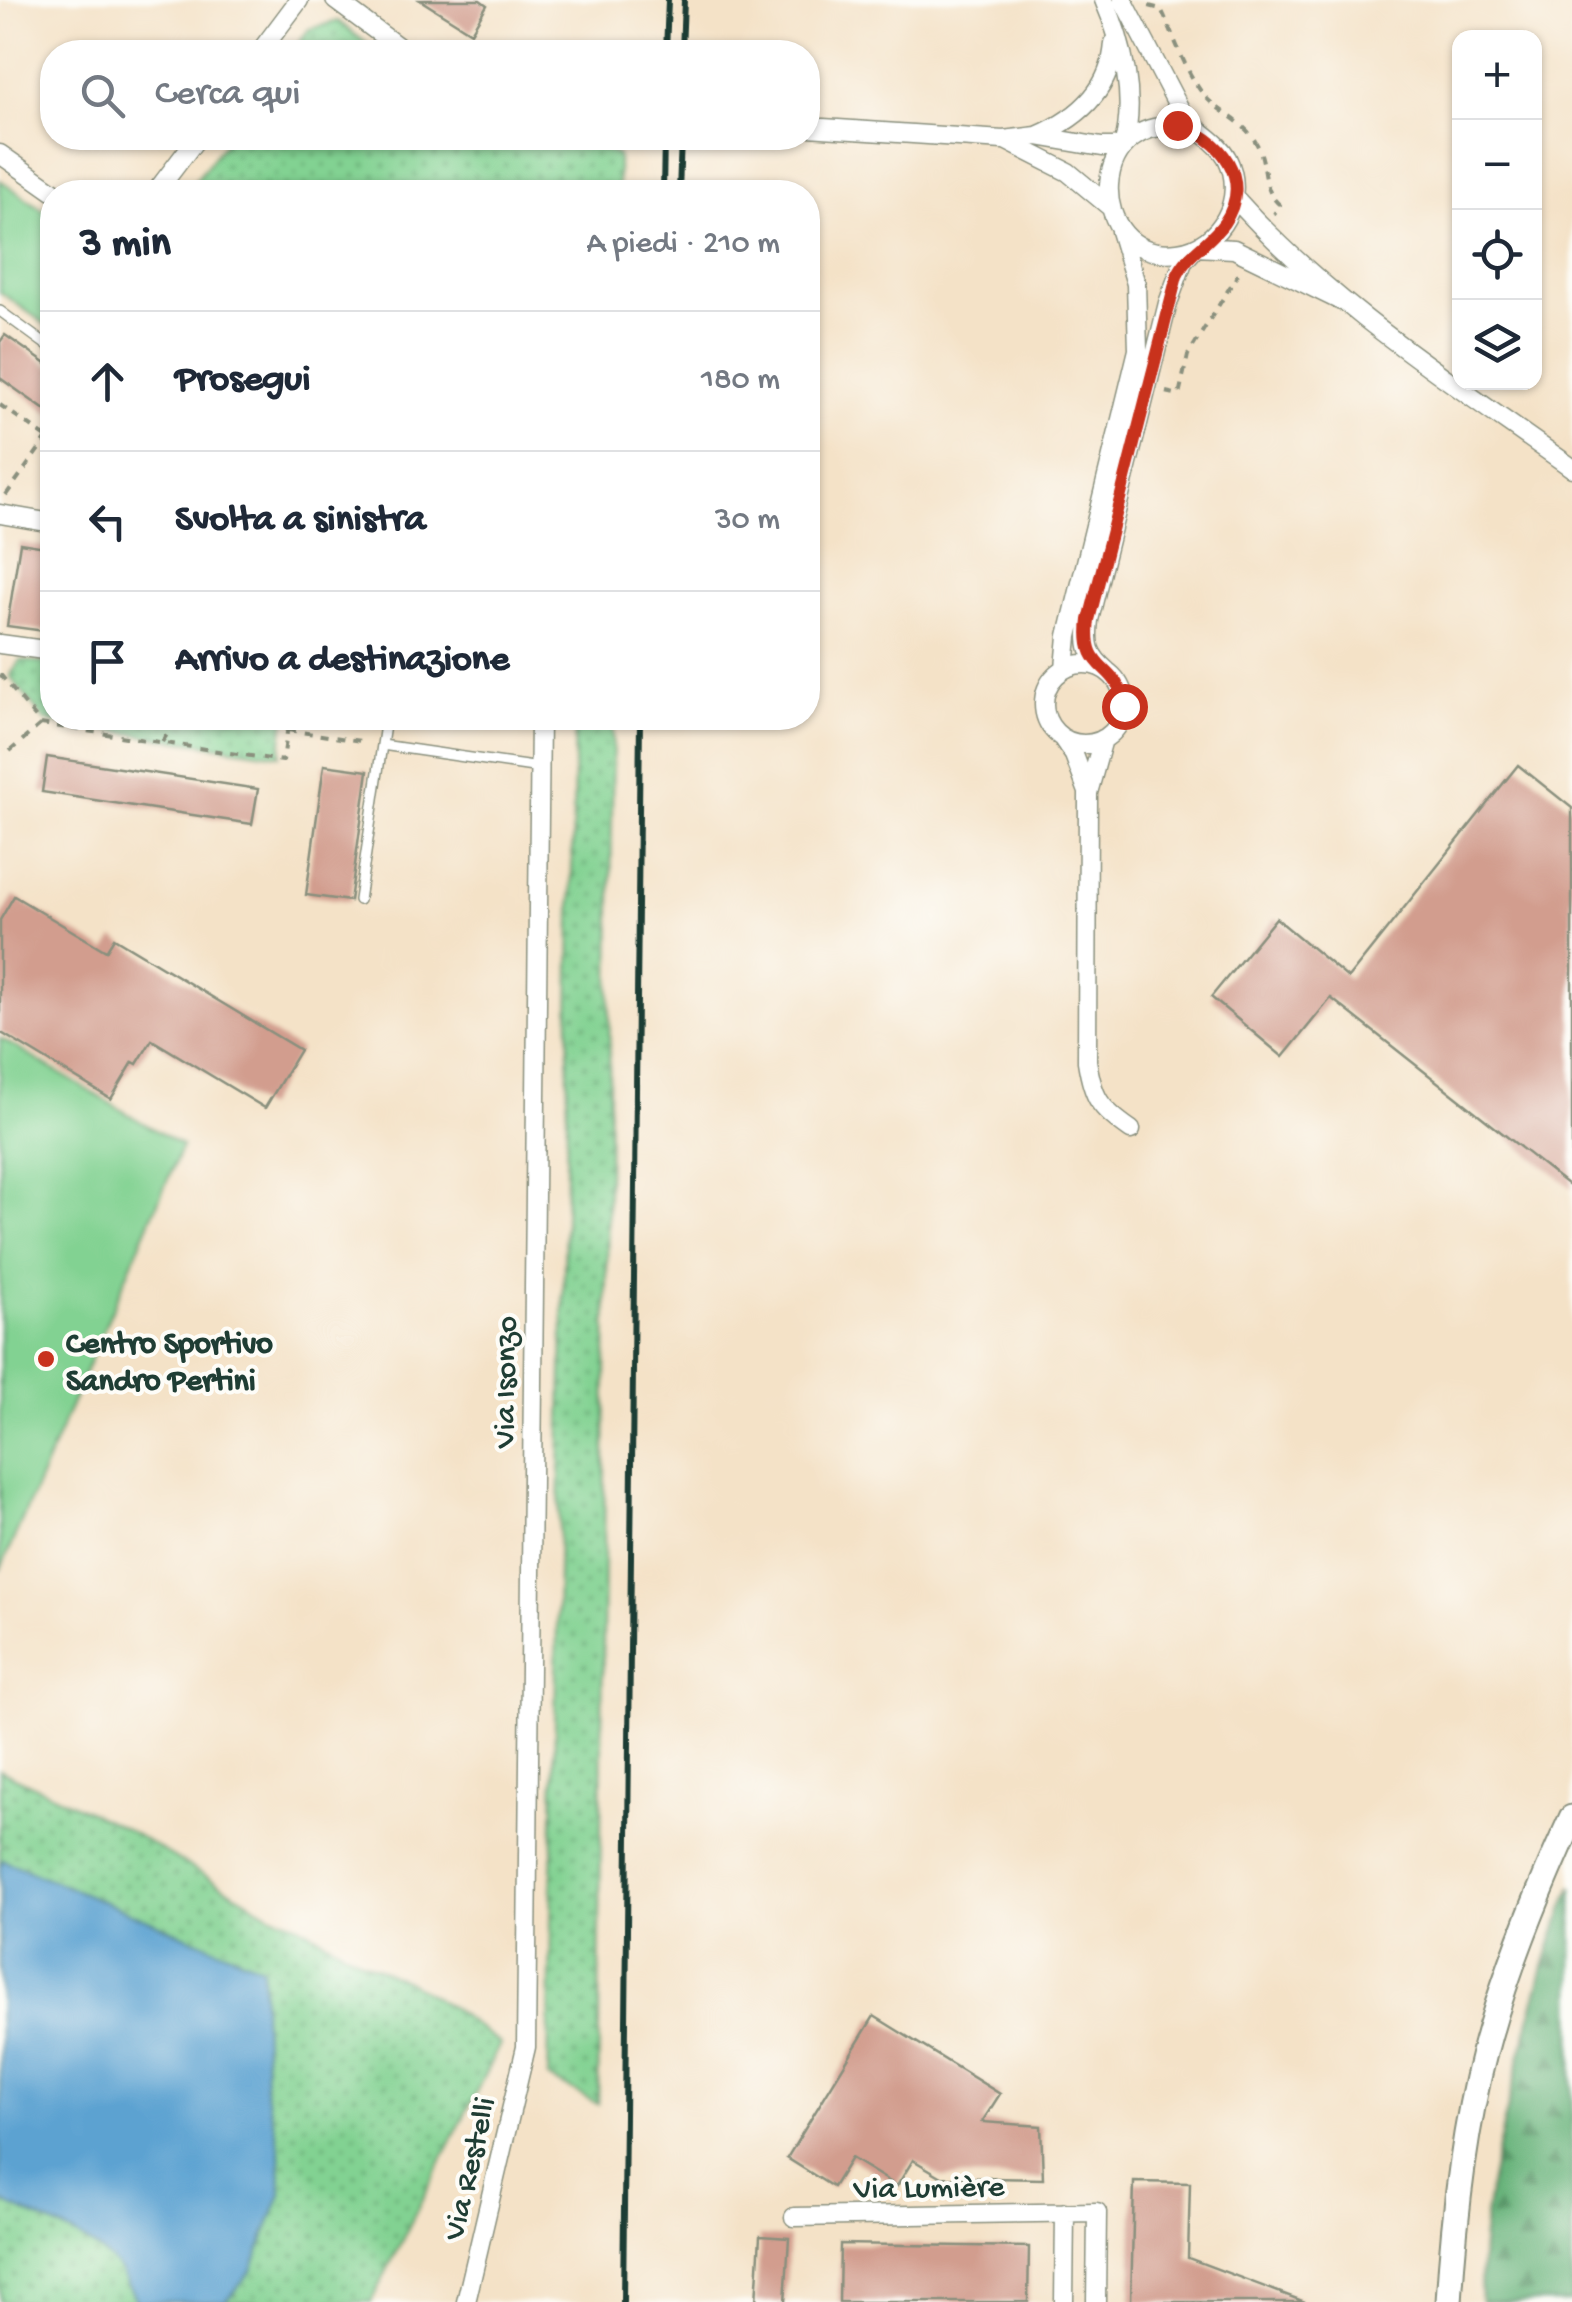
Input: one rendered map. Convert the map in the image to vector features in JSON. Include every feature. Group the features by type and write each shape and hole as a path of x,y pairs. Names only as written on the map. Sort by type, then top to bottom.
{"street":[{"path":"269,40 299,0"},
{"path":"335,0 389,40"},
{"path":"1104,0 1115,31 1130,110 1123,147"},
{"path":"1122,0 1139,26 1171,96 1196,130"},
{"path":"1037,136 1076,115 1101,88 1114,56 1115,31"},
{"path":"1063,738 1090,744 1103,739 1114,730 1124,706 1122,692 1107,671 1091,658 1089,620 1168,303 1183,262 1221,227 1234,198 1233,176 1214,141 1177,125 1157,126 1138,134 1112,164 1107,185 1109,206 1131,258 1136,284 1138,350 1068,636 1065,668"},
{"path":"820,128 1003,140 1037,136 1123,147"},
{"path":"1003,140 1068,172 1109,206"},
{"path":"165,180 188,150"},
{"path":"0,154 40,182"},
{"path":"1234,198 1340,301 1572,468"},
{"path":"1118,226 1134,241 1153,250 1175,253 1196,248 1234,249 1340,301"},
{"path":"0,514 40,520"},
{"path":"0,644 40,649"},
{"path":"1088,792 1074,755 1048,721 1044,698 1048,686 1065,668 1086,664 1107,671"},
{"name":"Via Isonzo","path":"526,2047 540,730"},
{"path":"1103,739 1088,792 1087,1061 1092,1092 1110,1116 1131,1130"},
{"path":"1450,2302 1460,2181 1484,2053 1529,1918 1572,1818"},
{"name":"Via Restelli","path":"466,2302 526,2047"},
{"path":"1064,2302 1065,2212 1097,2212 1096,2302"},
{"name":"Via Lumière","path":"794,2217 1065,2212"}],"lane":[{"path":"0,311 40,340"},
{"path":"358,900 384,730"},
{"path":"382,745 540,768"}],"path":[{"path":"0,405 40,433"},
{"path":"0,503 40,453"},
{"path":"0,674 40,723"},
{"path":"10,752 40,725"},
{"path":"81,730 283,760 288,730 382,745"},
{"path":"162,742 170,730"}],"green space":[{"path":"338,21 362,40 301,40 309,29"},
{"path":"219,150 604,150 618,155 618,180 196,180"},
{"path":"0,180 40,208 40,320 0,292"},
{"path":"20,660 40,662 40,715 10,676"},
{"path":"107,730 283,730 280,755"},
{"path":"575,730 613,730 598,2104 548,2077"},
{"name":"Centro Sportivo Sandro Pertini","path":"0,1038 182,1146 0,1571"},
{"path":"0,1770 128,1830 270,1914 409,1982 500,2044 371,2302 0,2302"},
{"path":"1572,1887 1572,2302 1481,2302 1482,2242 1497,2151 1542,1973"}],"water":[{"path":"3,1860 262,1967 265,2089 280,2150 281,2194 252,2270 225,2302 137,2302 120,2271 92,2245 0,2200"}],"building":[{"path":"420,0 480,0 487,5 471,32"},
{"path":"5,335 40,360 40,406 0,378 0,342"},
{"path":"20,543 40,546 40,630 7,626"},
{"path":"47,757 258,789 252,824 42,792"},
{"path":"324,765 368,771 350,901 306,895"},
{"path":"1518,765 1572,808 1572,1188 1331,998 1283,1057 1211,997 1276,918 1348,978"},
{"path":"14,896 106,951 114,938 300,1050 265,1108 152,1040 137,1064 133,1062 111,1099 0,1032 0,920"},
{"path":"874,2016 1000,2094 982,2122 1041,2126 1043,2179 942,2177 913,2160 897,2186 851,2158 833,2187 787,2158"},
{"path":"1134,2182 1190,2183 1188,2258 1305,2302 1131,2302"},
{"path":"760,2236 789,2238 785,2302 756,2302"},
{"path":"840,2244 1029,2247 1028,2302 839,2302"}],"railway":[{"path":"666,40 668,0"},
{"path":"682,40 684,0"},
{"path":"663,180 664,150"},
{"path":"679,180 681,150"},
{"path":"623,2302 640,730"}],"place":[{"name":"Centro Sportivo Sandro Pertini","path":"46,1359"}],"route":[{"path":"1124,706 1116,680 1091,658 1089,620 1177,276 1183,262 1214,236 1227,218 1234,198 1233,176 1214,141 1177,125"}]}
